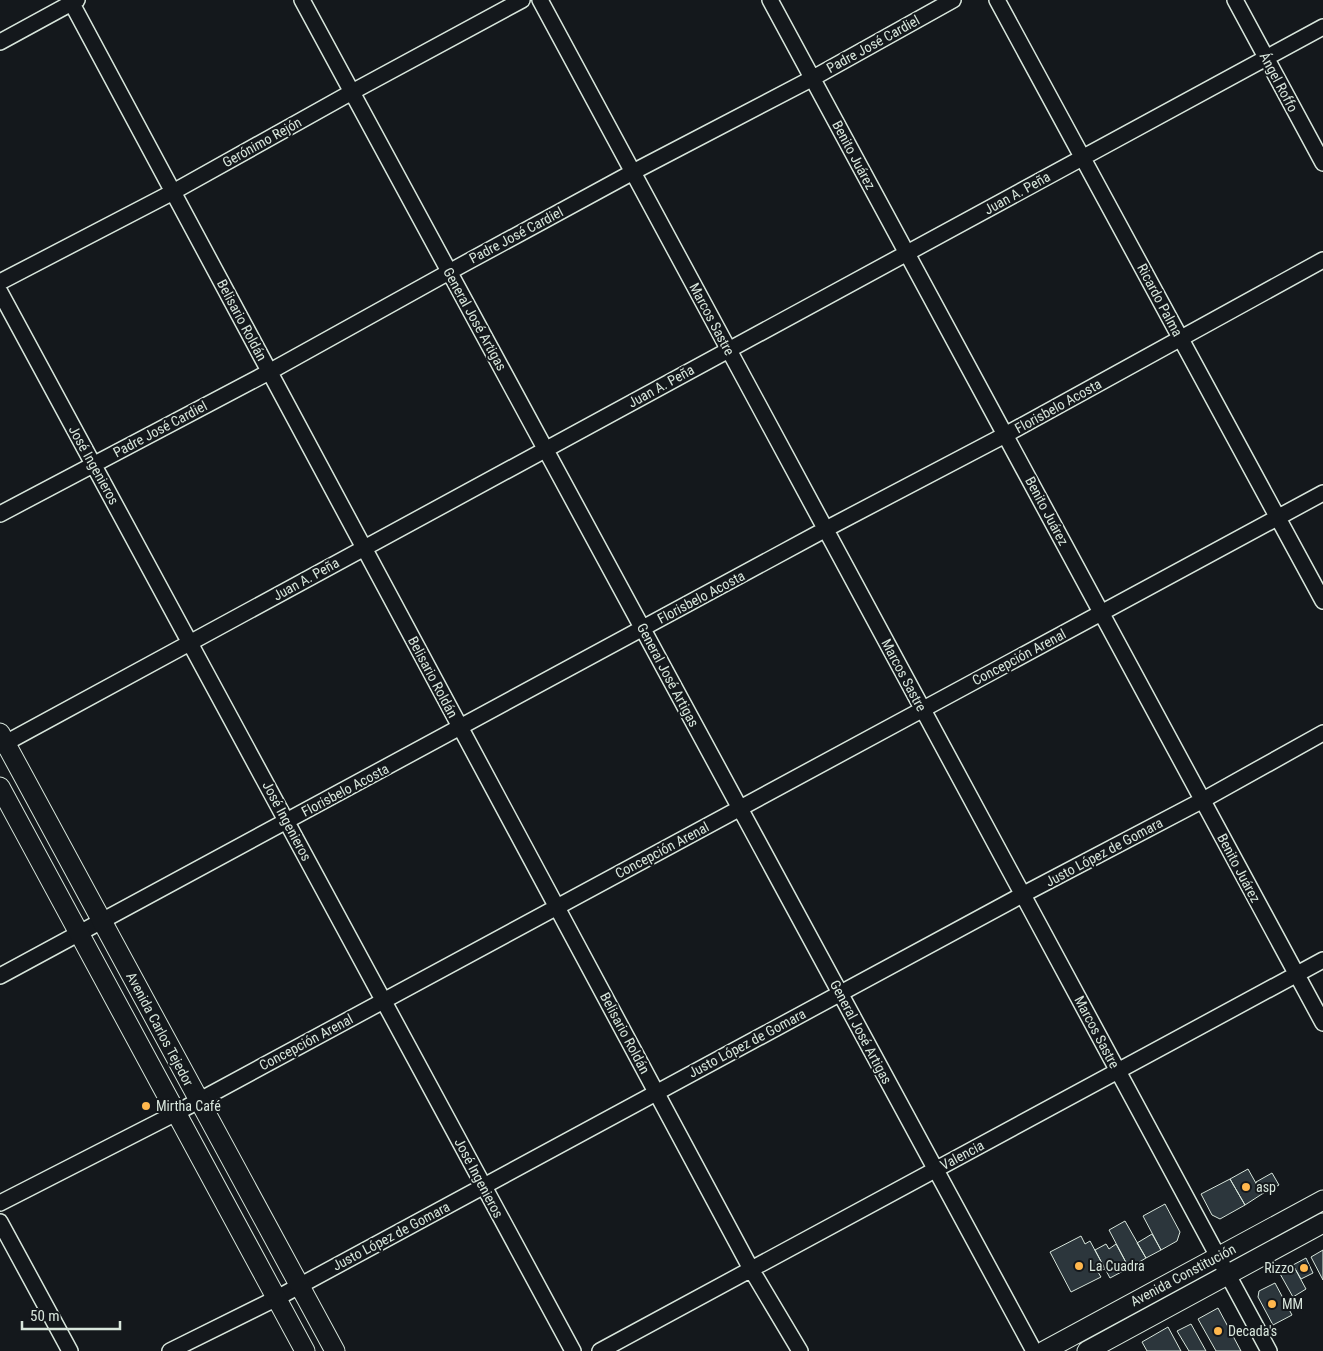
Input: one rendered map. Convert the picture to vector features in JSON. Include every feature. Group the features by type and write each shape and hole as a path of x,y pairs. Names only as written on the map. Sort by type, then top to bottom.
{"main road":[{"name":"Avenida Carlos Tejedor","path":"2,741 102,921 335,1351"},
{"name":"Avenida Carlos Tejedor","path":"0,787 306,1351"},
{"name":"Avenida Constitución","path":"1044,1351 1323,1200"},
{"name":"Avenida Constitución","path":"1087,1351 1323,1223"}],"street":[{"name":"General José Artigas","path":"302,0 1034,1351"},
{"name":"Gerónimo Rejón","path":"0,282 173,192 522,0"},
{"name":"Marcos Sastre","path":"540,0 1269,1351"},
{"name":"Benito Juárez","path":"770,0 1323,1023"},
{"name":"Padre José Cardiel","path":"0,514 269,372 449,272 812,78 953,0"},
{"name":"Ricardo Palma","path":"997,0 1323,601"},
{"name":"Ángel Roffo","path":"1235,0 1323,163"},
{"path":"0,42 73,1"},
{"name":"Belisario Roldán","path":"73,1 269,372 751,1269 800,1351"},
{"name":"Juan A. Peña","path":"2,741 364,548 1323,27"},
{"name":"Florisbelo Acosta","path":"0,976 826,530 1006,435 1323,260"},
{"name":"José Ingenieros","path":"0,292 573,1351"},
{"name":"Concepción Arenal","path":"0,1203 176,1113 1323,493"},
{"name":"Justo López de Gomara","path":"170,1351 277,1298 1022,895 1203,800 1323,733"},
{"name":"Valencia","path":"600,1351 1323,960"},
{"path":"0,1222 70,1351"}],"building":[{"path":"1248,1169 1262,1194 1245,1205 1230,1179"},
{"path":"1272,1173 1279,1185 1262,1194 1256,1182"},
{"path":"1230,1179 1245,1205 1220,1219 1212,1215 1201,1194"},
{"path":"1165,1204 1180,1232 1177,1241 1161,1250 1143,1216"},
{"path":"1125,1221 1146,1258 1129,1268 1109,1230"},
{"path":"1152,1234 1161,1250 1146,1258 1137,1243"},
{"path":"1081,1236 1085,1244 1090,1241 1105,1269 1098,1272 1101,1277 1071,1292 1050,1252"},
{"path":"1106,1244 1109,1249 1116,1244 1129,1268 1110,1278 1095,1250"},
{"path":"1323,1250 1323,1280 1311,1257"},
{"path":"1306,1258 1313,1273 1301,1279 1293,1265"},
{"path":"1293,1265 1306,1289 1293,1297 1279,1272"},
{"path":"1275,1283 1292,1315 1273,1325 1258,1297 1259,1291"},
{"path":"1218,1308 1241,1351 1216,1351 1198,1319"},
{"path":"1191,1324 1206,1351 1189,1351 1177,1331"},
{"path":"1168,1327 1181,1351 1147,1351 1142,1342"}],"place":[{"name":"Mirtha Café","path":"146,1106"},
{"name":"asp","path":"1246,1187"},
{"name":"La Cuadra","path":"1079,1266"},
{"name":"Rizzo","path":"1304,1268"},
{"name":"MM","path":"1272,1304"},
{"name":"Decada's","path":"1218,1331"}]}
